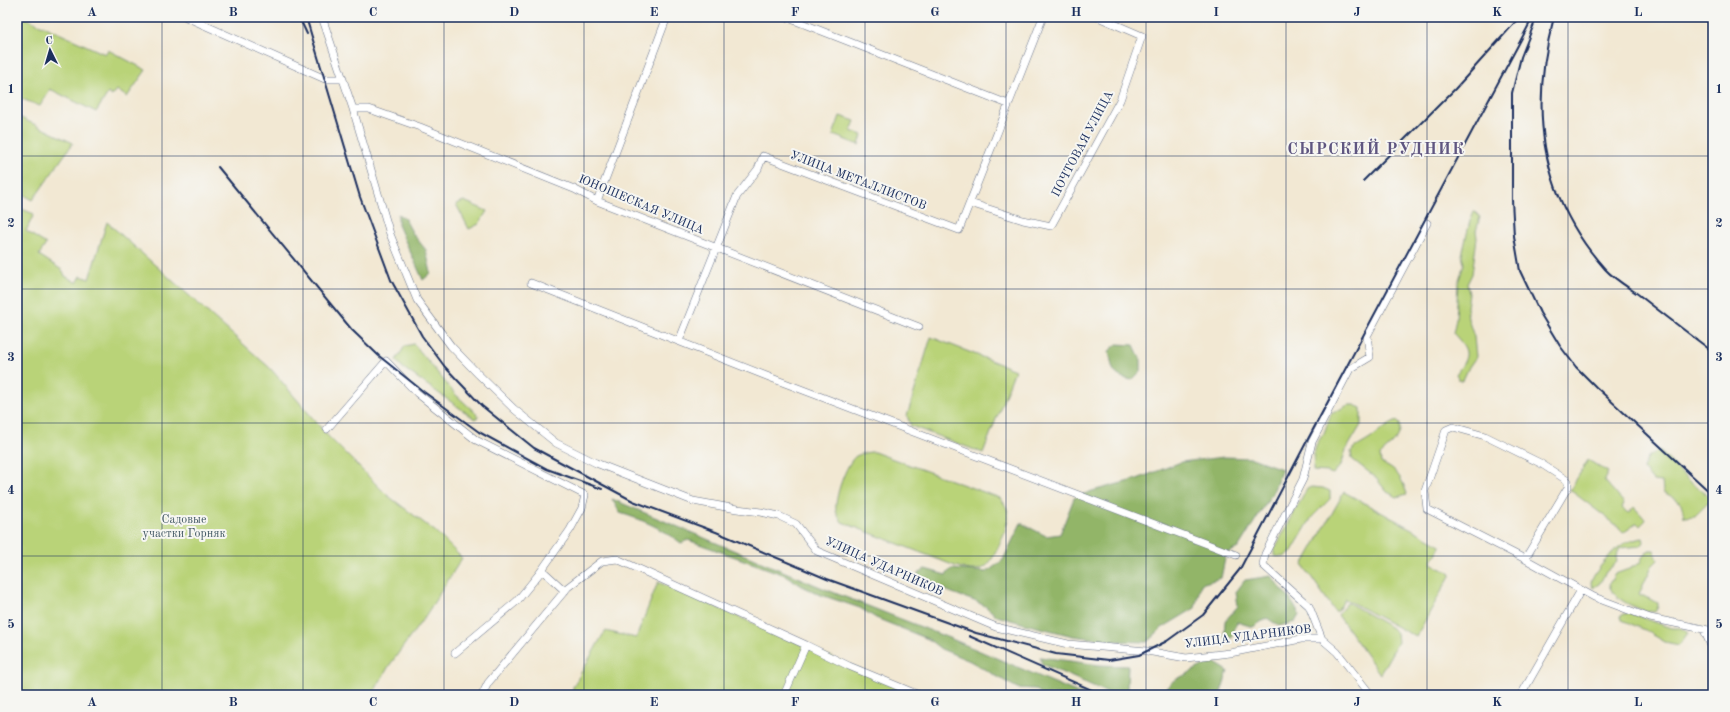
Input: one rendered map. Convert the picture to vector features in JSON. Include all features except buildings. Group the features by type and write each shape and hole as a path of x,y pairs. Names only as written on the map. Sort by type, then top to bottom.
{"street":[{"path":"186,17 325,79 342,79"},
{"path":"322,17 353,109"},
{"path":"597,201 667,17"},
{"path":"786,17 1008,104"},
{"path":"970,203 1008,104 1044,17"},
{"name":"ПОЧТОВАЯ УЛИЦА","path":"970,203 1023,220 1051,226 1120,100 1142,36 1098,17"},
{"name":"ЮНОШЕСКАЯ УЛИЦА","path":"353,109 368,109 420,127 574,189 597,201 919,327"},
{"name":"УЛИЦА УДАРНИКОВ","path":"353,109 390,234 417,300 452,346 478,374 514,409 556,442 596,463 693,500 737,510 761,512 779,516 796,524 817,551 996,627 1068,644 1147,651 1186,658 1230,653 1301,639 1322,639 1337,652 1371,695"},
{"name":"УЛИЦА МЕТАЛЛИСТОВ","path":"716,248 737,196 758,169 763,156 959,230 970,203"},
{"path":"1322,639 1309,606 1263,565 1266,554 1303,479 1312,442 1350,369 1370,357 1367,336 1427,224"},
{"path":"679,342 716,248"},
{"path":"531,283 679,342 1236,555"},
{"path":"327,429 386,361 417,393 476,440 585,495 582,508 570,530 542,570 517,601 454,653"},
{"path":"1525,559 1568,487 1568,481 1540,464 1486,436 1453,427 1446,430 1425,491 1427,509 1525,559 1594,597 1650,618 1713,631"},
{"path":"482,695 488,683 565,591 602,561 617,559 849,666 919,695"},
{"path":"542,570 565,591"},
{"path":"1521,695 1581,590"},
{"path":"1704,630 1713,650"},
{"path":"784,695 806,645"}],"green space":[{"path":"17,17 23,17 105,54 108,50 146,70 127,97 117,90 112,96 108,93 96,112 50,89 40,106 17,97"},
{"path":"17,116 73,143 33,200 17,191"},
{"path":"840,116 855,121 851,131 862,135 859,145 833,135"},
{"path":"464,201 487,211 479,224 469,229 456,204"},
{"name":"Садовые участки Горняк","path":"17,207 34,214 26,231 46,244 39,255 62,270 65,276 77,283 81,276 89,279 107,222 271,369 328,436 387,495 436,532 462,558 426,615 389,666 372,695 17,695"},
{"path":"1474,211 1480,217 1476,231 1477,238 1472,274 1467,284 1469,294 1467,307 1468,319 1474,337 1476,357 1463,380 1460,381 1456,374 1464,362 1466,353 1463,344 1453,333 1456,319 1458,283 1464,264 1462,255 1470,221"},
{"path":"398,214 405,219 413,234 426,250 431,273 423,280 398,225"},
{"path":"931,337 1015,370 983,453 911,426 907,416"},
{"path":"414,344 455,394 479,416 475,419 402,367 396,360 405,346"},
{"path":"1117,344 1134,345 1141,360 1141,371 1132,380 1120,376 1112,367 1109,351"},
{"path":"1348,405 1354,405 1361,408 1361,425 1346,450 1341,465 1333,474 1313,471 1314,453 1317,443 1324,433 1331,414"},
{"path":"1397,421 1400,424 1400,429 1397,438 1380,455 1381,463 1398,475 1405,488 1407,494 1397,497 1387,492 1375,477 1352,459 1351,451"},
{"path":"1659,450 1690,482 1709,496 1710,501 1695,516 1684,517 1681,504 1663,492 1662,482 1653,481 1643,469 1648,457"},
{"path":"874,452 1000,498 1007,510 1008,519 993,558 985,567 978,570 970,570 955,566 842,522 836,512 836,505 839,490 848,466 856,456"},
{"path":"1224,457 1252,458 1282,469 1273,492 1238,548 1226,554 1221,578 1201,584 1195,608 1162,628 1147,642 1113,641 1073,636 997,616 985,606 977,602 925,583 917,574 925,569 946,575 951,569 987,572 1003,560 1021,523 1046,536 1060,534 1074,498 1092,491 1137,479 1181,462"},
{"path":"1588,460 1608,472 1604,480 1624,503 1622,508 1628,513 1634,507 1646,520 1640,526 1637,523 1623,533 1615,524 1570,490"},
{"path":"1311,487 1323,488 1330,491 1330,499 1312,517 1292,551 1284,557 1274,556 1274,550 1307,489"},
{"path":"1344,492 1441,545 1431,563 1451,574 1416,637 1345,599 1336,613 1303,565"},
{"path":"612,499 830,591 954,640 1083,695 1043,695 1035,689 1017,688 970,661 941,649 928,639 876,618 860,608 821,595 802,586 785,575 688,540 681,543 652,525 620,513"},
{"path":"1643,538 1644,542 1641,546 1620,548 1616,557 1617,562 1606,572 1600,583 1593,588 1591,584 1592,580 1603,563 1613,552 1627,542"},
{"path":"1649,550 1654,550 1658,560 1652,566 1639,594 1658,603 1658,607 1655,612 1635,607 1621,600 1611,590 1609,584 1615,574 1640,563 1643,556"},
{"path":"1271,576 1290,599 1299,615 1295,622 1279,626 1267,618 1253,627 1237,622 1232,637 1224,637 1225,621 1238,606 1236,592 1245,580"},
{"path":"658,582 919,695 573,695 573,687 605,631 636,638"},
{"path":"1347,602 1392,628 1397,634 1398,642 1380,674 1338,615"},
{"path":"1630,613 1671,628 1681,628 1688,633 1679,645 1665,642 1645,630 1622,620 1621,616"},
{"path":"1040,657 1100,665 1128,666 1127,688 1138,695 1114,695 1042,664"},
{"path":"1212,661 1228,671 1221,692 1218,695 1159,695 1173,681"}],"railway":[{"path":"299,17 307,34"},
{"path":"306,17 360,197 391,280 422,336 445,367 482,406 534,448 633,501 716,532 827,579 976,633 1056,654 1109,660 1139,655 1167,641 1203,615 1240,569 1533,17"},
{"path":"1363,181 1455,89 1520,17"},
{"path":"1554,17 1546,51 1542,85 1542,118 1546,150 1554,181 1566,212 1583,241 1609,273 1713,352"},
{"path":"1534,24 1521,57 1512,93 1512,200 1514,236 1520,271 1540,313 1560,346 1576,367 1713,495"},
{"path":"218,167 352,330 379,356 424,392 479,432 547,469 602,489"},
{"path":"969,636 1103,695"}],"district":[{"name":"СЫРСКИЙ РУДНИК","path":"1376,150"}]}
